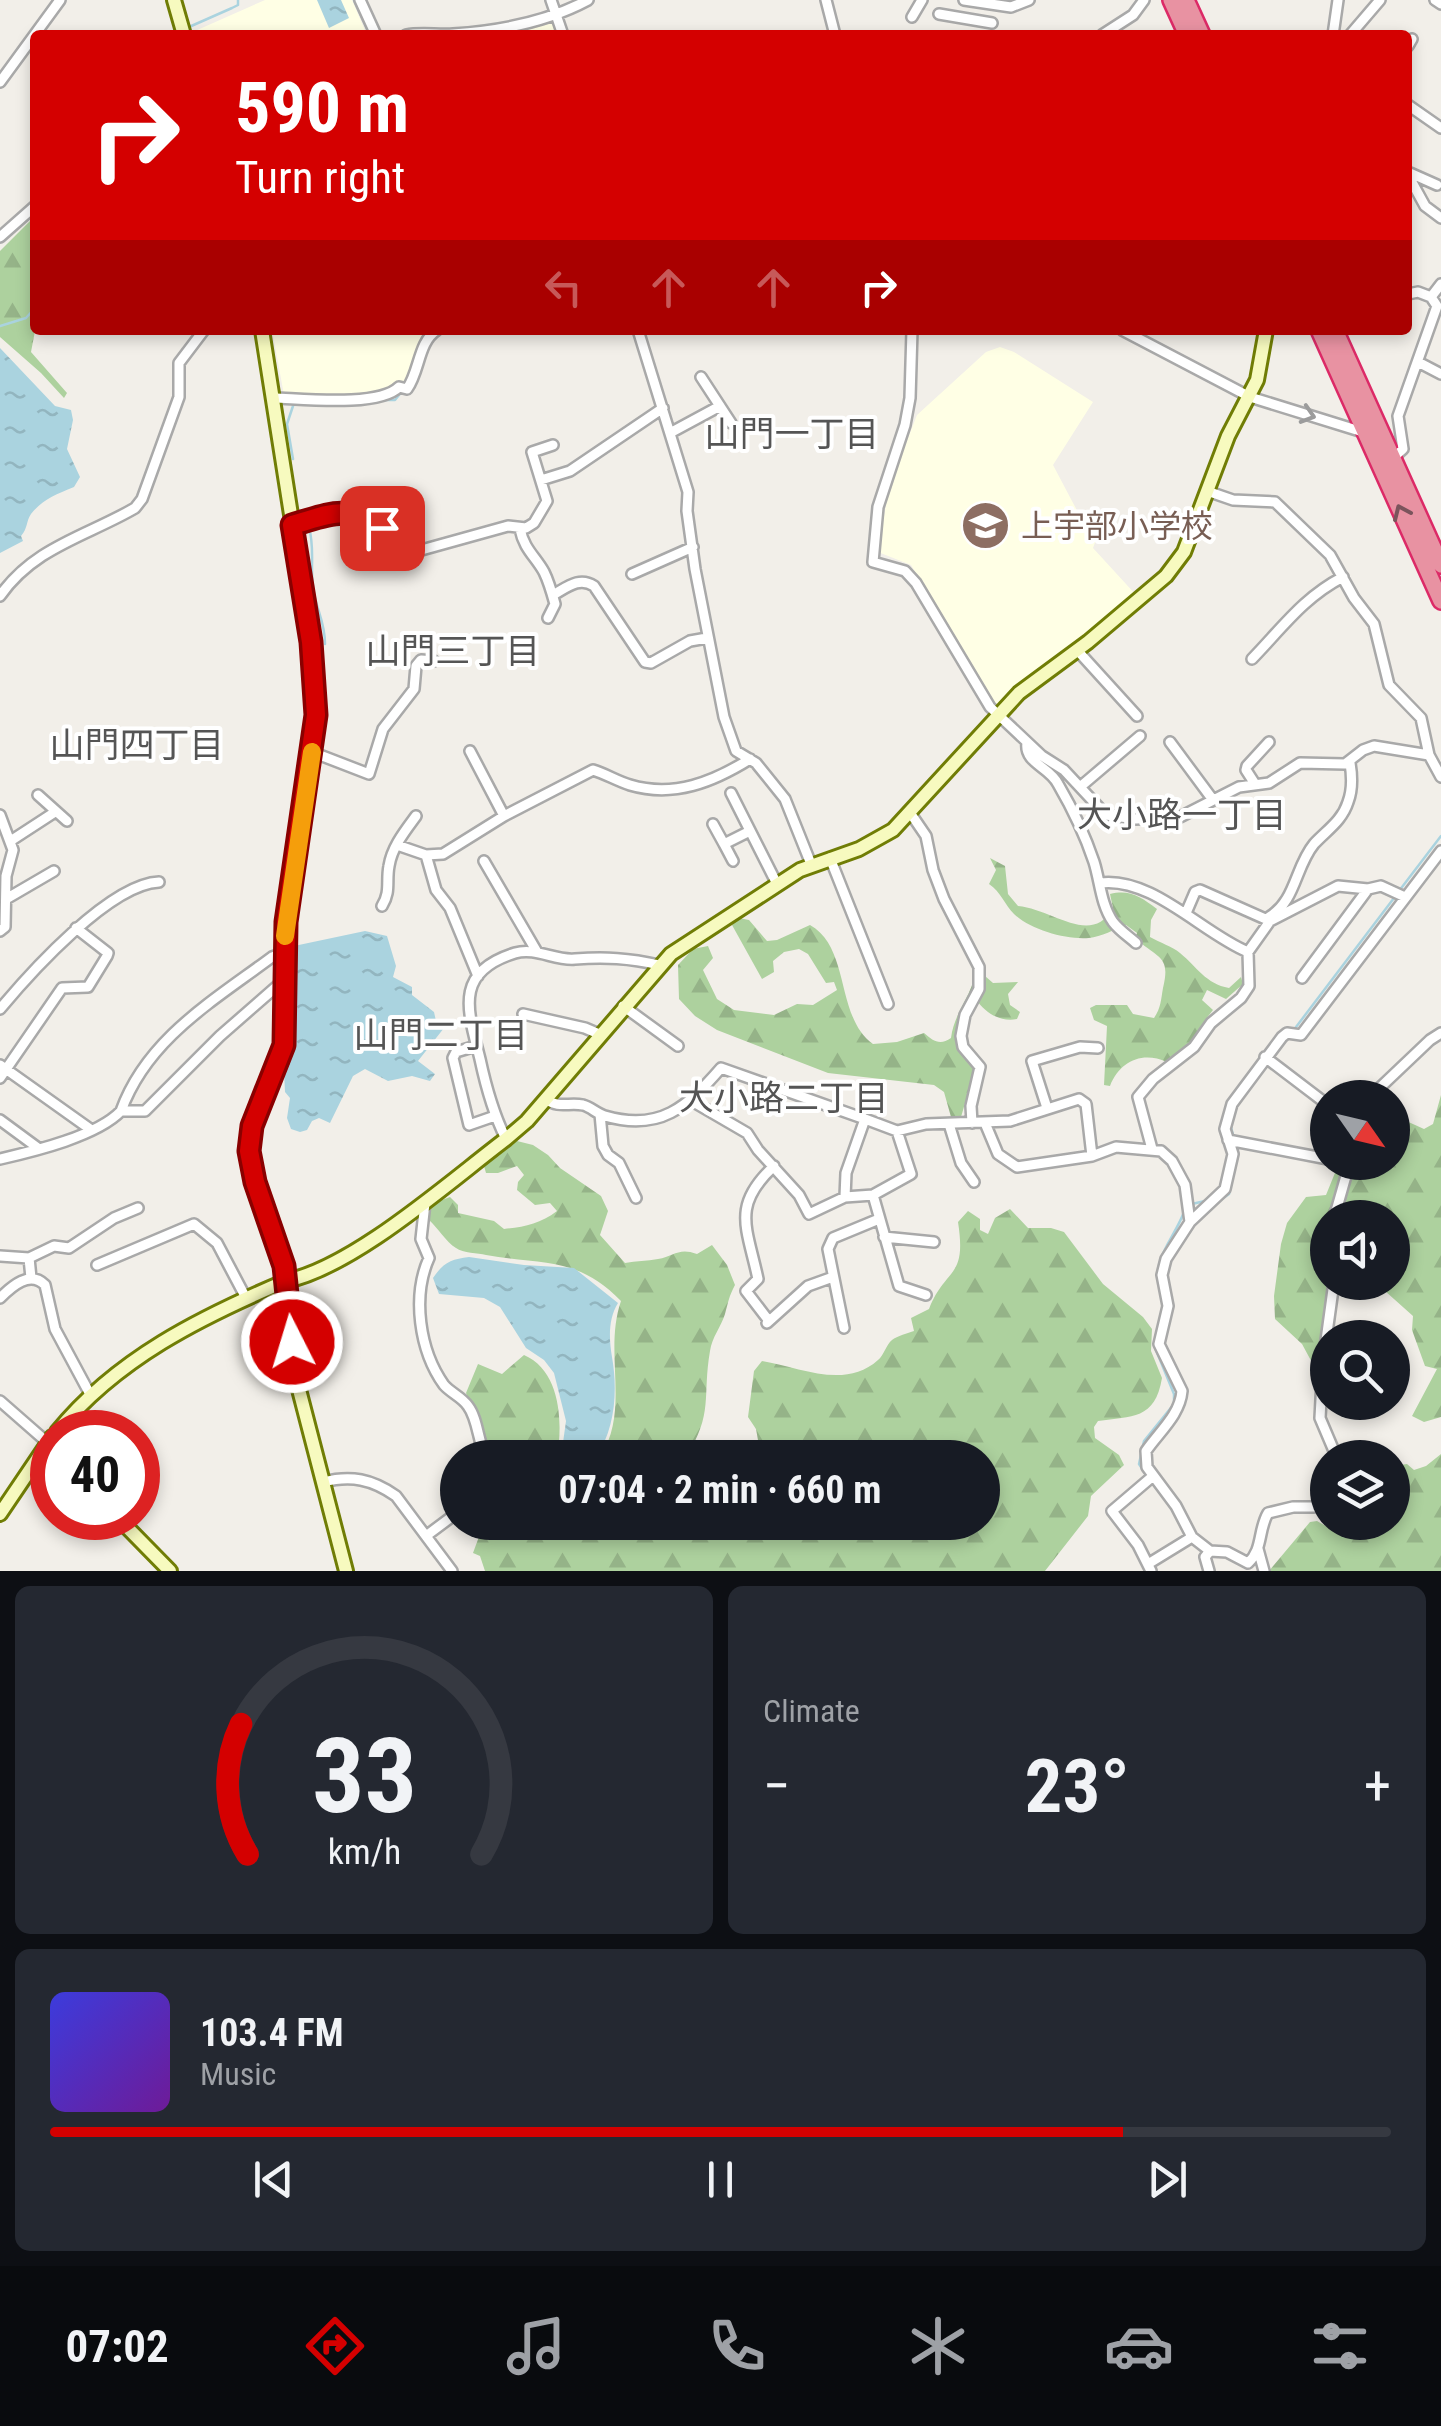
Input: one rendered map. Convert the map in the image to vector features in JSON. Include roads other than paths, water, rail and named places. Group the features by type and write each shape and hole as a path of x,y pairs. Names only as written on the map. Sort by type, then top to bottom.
{"highway":[{"path":"1171,0 1185,30"},
{"path":"1186,0 1200,30"},
{"path":"1321,335 1366,433 1386,462 1441,565"},
{"path":"1337,335 1440,596"}],"street":[{"path":"38,30 60,0"},
{"path":"174,0 183,30"},
{"path":"360,0 374,30"},
{"path":"551,0 562,30"},
{"path":"479,30 557,15 588,0"},
{"path":"826,0 834,30"},
{"path":"912,18 922,0"},
{"path":"956,18 963,0 1012,7 1029,0"},
{"path":"1110,30 1133,16 1144,0"},
{"path":"1334,30 1338,0"},
{"path":"1354,30 1380,0"},
{"path":"939,14 992,22"},
{"path":"975,30 976,21"},
{"path":"0,82 30,41"},
{"path":"1412,108 1441,128"},
{"path":"1412,174 1439,184"},
{"path":"1412,181 1425,206 1441,218"},
{"path":"1420,196 1439,184"},
{"path":"0,237 30,210"},
{"path":"1386,462 1403,449 1397,421 1441,284"},
{"path":"1412,293 1418,292 1436,304"},
{"path":"0,596 16,576 54,546 135,508 142,499 179,397 179,363 200,335"},
{"path":"263,335 314,672 316,715 284,953 284,1045 252,1126 249,1151 255,1182 280,1253 296,1378 346,1571"},
{"path":"275,398 346,401 388,396 405,388 416,376 426,341 432,335"},
{"path":"640,335 688,492 687,511 724,717 736,751 764,770 785,799 810,864"},
{"path":"912,335 910,398 878,507 873,562 905,571 916,582 990,707 1027,744 1064,770 1106,815 1136,819 1180,816 1239,787 1269,783 1300,763 1350,762 1374,746 1429,755"},
{"path":"1132,335 1250,397 1366,433"},
{"path":"79,1410 91,1396 186,1326 334,1264 424,1200 506,1139 546,1099 659,965 687,942 810,864 878,840 911,814 1030,683 1152,590 1177,563 1190,539 1228,436 1257,380 1265,335"},
{"path":"1418,362 1441,374"},
{"path":"701,377 731,423"},
{"path":"670,433 720,406"},
{"path":"542,480 570,471 662,408"},
{"path":"292,525 340,510 382,528 390,547 407,554 508,526 520,529 534,524 547,501 532,452 552,445"},
{"path":"1207,491 1233,500 1275,502 1330,555 1374,624 1389,685 1421,718 1429,755 1441,777"},
{"path":"520,529 523,544 542,569 553,595 555,604 548,618"},
{"path":"632,574 693,547"},
{"path":"1252,659 1298,606 1320,588 1343,577"},
{"path":"553,595 576,583 594,586 645,662 708,638"},
{"path":"1076,650 1137,716"},
{"path":"312,752 369,774 388,720 416,683 416,666 421,660 434,661"},
{"path":"1080,788 1140,736"},
{"path":"1170,742 1213,800"},
{"path":"1255,784 1247,766 1268,742"},
{"path":"1027,744 1030,758 1059,784 1088,845 1106,910 1136,943"},
{"path":"470,751 504,816"},
{"path":"397,845 426,855 453,848 504,816 593,770 652,790 686,788 714,781 750,760"},
{"path":"1152,1149 1138,1097 1154,1079 1194,1048 1211,1023 1241,998 1248,986 1248,952 1268,919 1285,902 1315,844 1344,812 1352,785 1350,762"},
{"path":"731,793 777,884"},
{"path":"38,795 67,821"},
{"path":"12,840 55,812"},
{"path":"0,814 14,850 6,876 5,927 0,931"},
{"path":"911,814 926,836 944,899 979,967 979,989 965,1015 961,1036 963,1047 980,1067 971,1106 972,1123"},
{"path":"382,906 388,897 389,864 416,816"},
{"path":"713,824 733,862"},
{"path":"724,844 750,831"},
{"path":"1258,1549 1248,1563 1226,1552 1210,1551 1192,1537 1176,1506 1147,1467 1146,1452 1179,1408 1182,1398 1159,1344 1168,1306 1162,1275 1166,1259 1190,1222 1225,1190 1233,1154 1225,1129 1232,1104 1287,1033 1301,1035 1441,851"},
{"path":"426,855 436,890 450,908 478,976"},
{"path":"830,858 888,1004"},
{"path":"484,861 537,952"},
{"path":"6,898 54,870"},
{"path":"0,1009 76,928 144,883 159,882"},
{"path":"1100,883 1121,883 1186,914 1225,943 1248,952"},
{"path":"1186,914 1195,892 1200,890 1268,919 1287,914 1338,886 1381,886 1405,897"},
{"path":"1302,978 1368,889"},
{"path":"76,928 107,956 88,987 62,988 2,1071 90,1129"},
{"path":"506,1139 495,1116 467,1006 478,976 515,953 537,952 575,959 588,956 659,965"},
{"path":"0,1159 64,1144 90,1129 109,1124 122,1111 129,1089 143,1067 169,1036 272,957 284,953"},
{"path":"122,1111 145,1112 220,1036 284,980"},
{"path":"623,1006 678,1046"},
{"path":"523,1014 599,1034"},
{"path":"1389,1080 1441,1033"},
{"path":"476,1046 456,1052 453,1058 469,1126 495,1116"},
{"path":"1047,1108 1032,1062 1080,1047 1098,1048"},
{"path":"1265,1057 1310,1091"},
{"path":"546,1099 556,1106 584,1106 600,1114 647,1122 692,1101 721,1068 897,1131 926,1124 984,1123 1027,1117 1078,1099 1086,1104 1092,1156"},
{"path":"692,1101 747,1133 799,1195 809,1214 845,1197 873,1195 911,1174 897,1131"},
{"path":"600,1114 604,1146 608,1155 620,1163 636,1198"},
{"path":"845,1197 846,1173 865,1119"},
{"path":"0,1120 38,1148"},
{"path":"984,1123 998,1154 1017,1166 1092,1156 1116,1147 1161,1151 1185,1185 1190,1222"},
{"path":"949,1124 962,1163 974,1182"},
{"path":"1228,1140 1310,1156"},
{"path":"774,1166 746,1201 745,1218 758,1279 746,1291 767,1323 808,1286 833,1277"},
{"path":"873,1195 899,1286 926,1294"},
{"path":"424,1200 421,1240 429,1258 419,1289 428,1354 446,1387 470,1408 480,1440"},
{"path":"0,1256 29,1258 54,1246 69,1248 114,1218 138,1208"},
{"path":"844,1328 828,1248 833,1238 879,1219"},
{"path":"97,1265 194,1224 217,1244 246,1298"},
{"path":"884,1237 934,1242"},
{"path":"29,1258 31,1278"},
{"path":"0,1298 31,1278"},
{"path":"31,1278 45,1285 55,1329 91,1396"},
{"path":"1329,1440 1320,1418 1332,1300"},
{"path":"0,1401 30,1424"},
{"path":"0,1514 5,1493 30,1465"},
{"path":"1153,1476 1112,1511 1138,1545 1149,1568 1192,1537"},
{"path":"323,1482 352,1478 385,1488 396,1496 452,1571"},
{"path":"1264,1571 1258,1549 1268,1514 1293,1507 1310,1508"},
{"path":"426,1536 440,1526"},
{"path":"140,1540 170,1571"},
{"path":"1209,1571 1205,1557 1210,1551"}],"water":[{"path":"317,0 341,0 349,18 329,28"},
{"path":"0,348 55,406 71,410 73,420 67,449 80,477 74,487 36,509 21,536 23,541 0,553"},
{"path":"365,931 387,936 396,966 393,977 412,987 412,995 434,1012 436,1021 444,1028 418,1061 435,1074 430,1081 412,1076 388,1081 365,1069 353,1076 330,1123 319,1118 307,1130 291,1129 284,1071 291,1054 294,946"},
{"path":"457,1259 574,1268 618,1303 610,1329 613,1409 604,1440 563,1440 566,1421 554,1373 544,1360 526,1348 500,1307 484,1298 439,1294 433,1278"}],"waterway":[{"path":"190,30 189,27 238,5 238,0"},
{"path":"354,0 368,30"},
{"path":"0,326 30,314"},
{"path":"381,400 395,400 403,390"},
{"path":"293,459 287,424 294,403"},
{"path":"309,528 313,586 325,644"},
{"path":"1399,891 1441,836"},
{"path":"1293,1031 1394,898"},
{"path":"1230,1123 1234,1139"},
{"path":"1222,1199 1229,1194 1233,1172"},
{"path":"1192,1204 1209,1200"},
{"path":"1160,1286 1161,1258 1184,1212"},
{"path":"1147,1476 1139,1464 1144,1441 1174,1404 1174,1394 1156,1350 1163,1304"},
{"path":"1152,1483 1169,1504"}],"place":[{"name":"上宇部小学校","path":"986,526"}],"district":[{"name":"山門一丁目","path":"792,434"},
{"name":"山門三丁目","path":"453,651"},
{"name":"山門四丁目","path":"137,745"},
{"name":"大小路一丁目","path":"1182,815"},
{"name":"山門二丁目","path":"441,1035"},
{"name":"大小路二丁目","path":"784,1098"}]}
